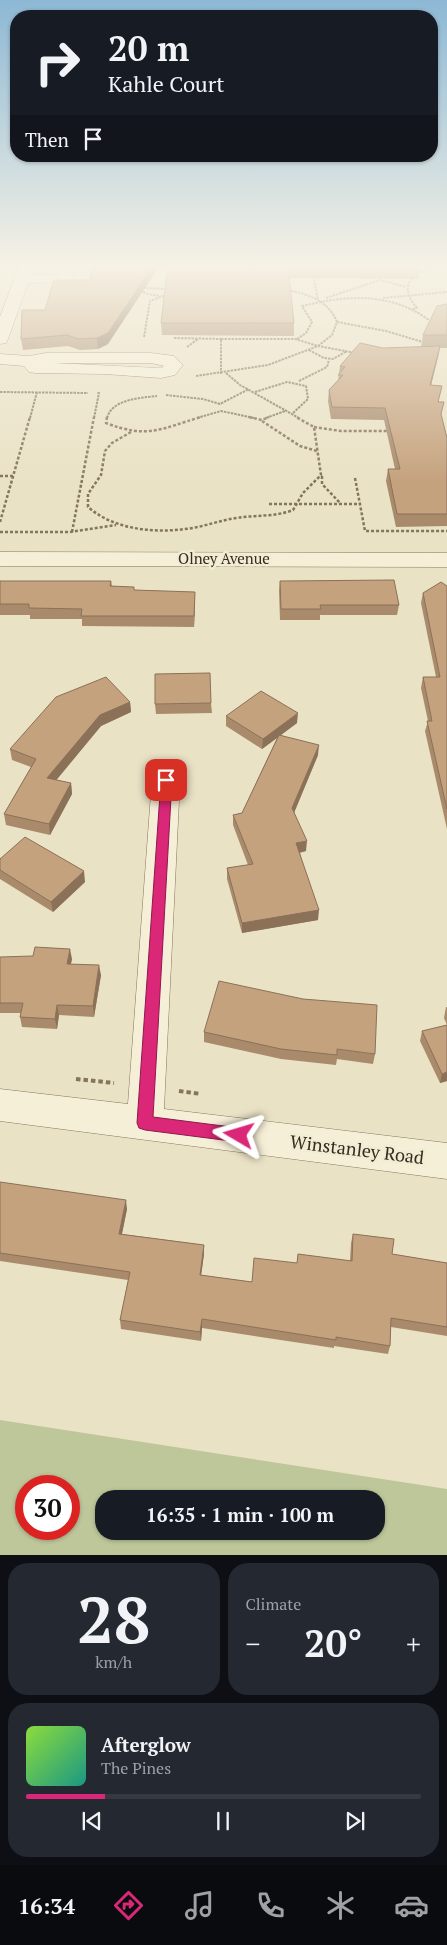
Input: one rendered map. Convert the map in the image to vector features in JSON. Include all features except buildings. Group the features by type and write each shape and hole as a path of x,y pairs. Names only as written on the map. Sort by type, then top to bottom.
{"street":[{"path":"0,359 29,361 46,358 151,358 169,360 174,366 168,372 151,373 105,369 35,368 29,361"},
{"name":"Olney Avenue","path":"0,559 447,560"},
{"path":"145,1123 166,780"},
{"name":"Winstanley Road","path":"0,1105 447,1161"}],"path":[{"path":"296,340 301,337"},
{"path":"188,377 226,374 276,362 318,346 330,337"},
{"path":"405,337 426,343"},
{"path":"171,338 296,340 347,352 361,353"},
{"path":"221,339 221,374"},
{"path":"421,346 430,340"},
{"path":"309,350 329,360 339,358 347,352"},
{"path":"254,393 282,383 298,382 327,367 329,360"},
{"path":"226,374 254,393 314,427 341,431 399,432"},
{"path":"292,414 303,406 308,399 306,386 298,382"},
{"path":"249,389 220,404 203,399 159,396 113,407 107,415 106,423 131,432 158,431 189,419 221,411 262,420 300,446 317,450"},
{"path":"0,392 99,393 72,532"},
{"path":"0,522 37,392"},
{"path":"220,404 221,411"},
{"path":"262,420 286,410"},
{"path":"314,427 322,484 341,504"},
{"path":"131,432 109,445 102,456 100,476 87,492 86,504 89,510 117,525 130,528 187,529 238,517 282,514 293,510 302,493 322,476"},
{"path":"0,476 13,476"},
{"path":"355,478 364,531 447,531"},
{"path":"269,504 360,504"},
{"path":"0,532 72,532 117,525"}],"green space":[{"path":"0,1420 447,1489 447,1555 0,1555"}],"route":[{"path":"166,780 145,1123 239,1135"}]}
